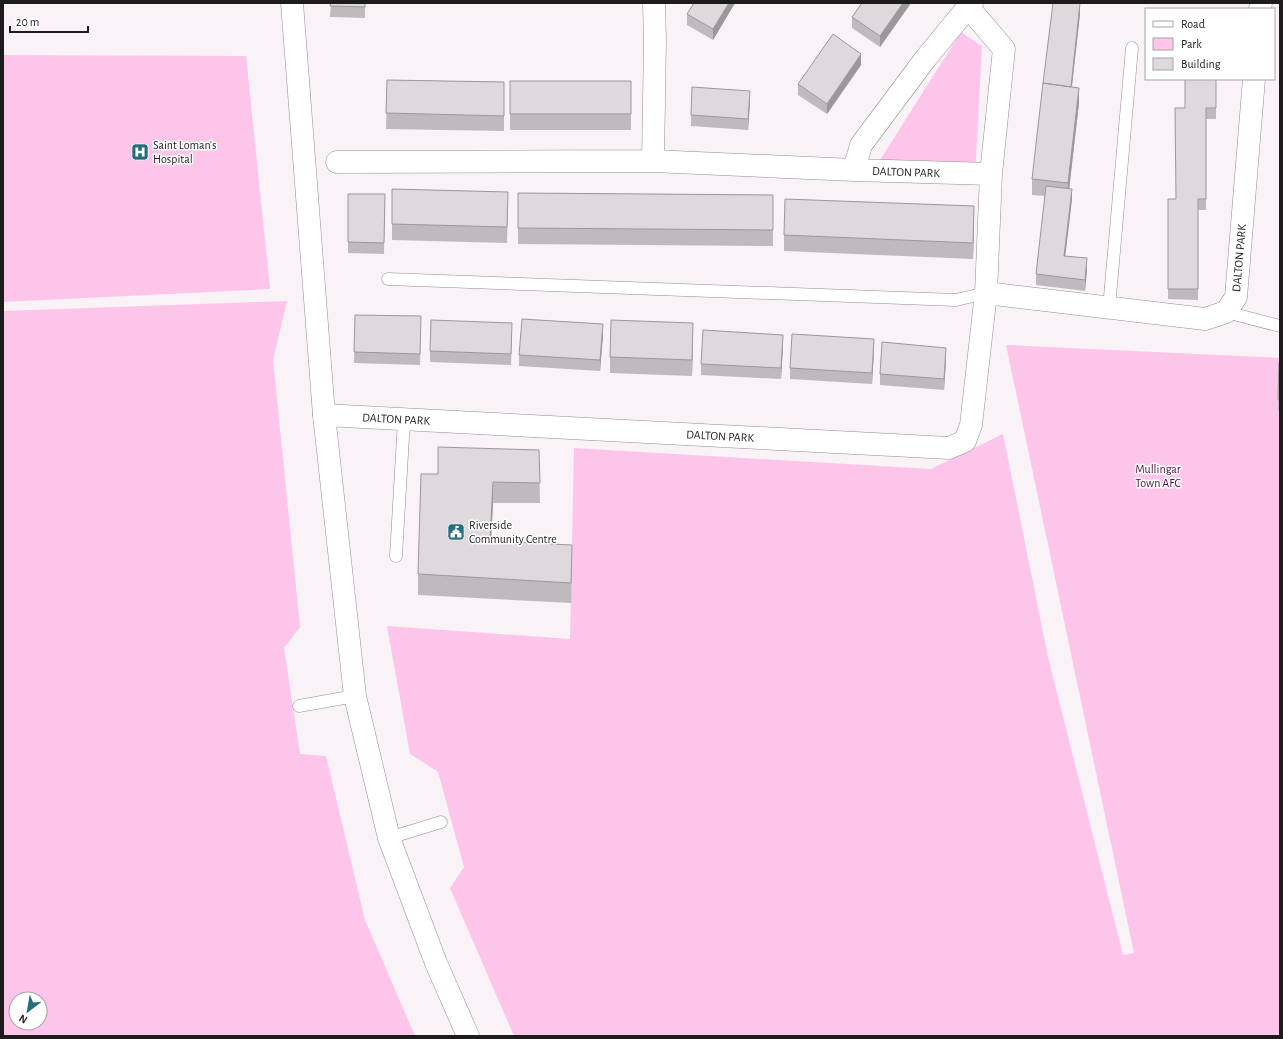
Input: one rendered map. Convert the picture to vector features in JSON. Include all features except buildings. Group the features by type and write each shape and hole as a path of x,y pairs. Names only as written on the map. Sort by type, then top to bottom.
{"street":[{"path":"292,3 324,415 355,696 388,838 436,963 468,1036"},
{"path":"653,161 655,40 654,3"},
{"path":"854,170 861,145 926,58 970,5"},
{"name":"DALTON PARK","path":"324,415 949,448 965,441 971,424 986,293 991,174 1004,49 970,5"},
{"name":"DALTON PARK","path":"1226,312 1236,297 1254,80"},
{"name":"DALTON PARK","path":"337,162 653,161 854,170 991,174"},
{"path":"986,293 1204,319 1226,312"}],"lane":[{"path":"1109,308 1132,48"},
{"path":"388,279 956,300 986,293"},
{"path":"1226,312 1280,326"},
{"path":"396,556 404,420"},
{"path":"298,706 355,696"},
{"path":"388,838 441,822"}],"green space":[{"path":"961,32 982,46 975,177 873,171"},
{"name":"Saint Loman's Hospital","path":"3,55 246,56 270,289 3,302"},
{"path":"287,301 273,360 300,627 284,648 300,754 326,756 365,920 415,1036 3,1036 3,311"},
{"name":"Mullingar Town AFC","path":"1006,345 1280,358 1280,1036 514,1036 450,888 464,867 438,772 410,754 387,626 570,639 574,448 931,469 1003,434 1048,657 1123,955 1134,953"}],"place":[{"name":"Saint Loman's Hospital","path":"140,152"},
{"name":"Riverside Community Centre","path":"456,532"}]}
